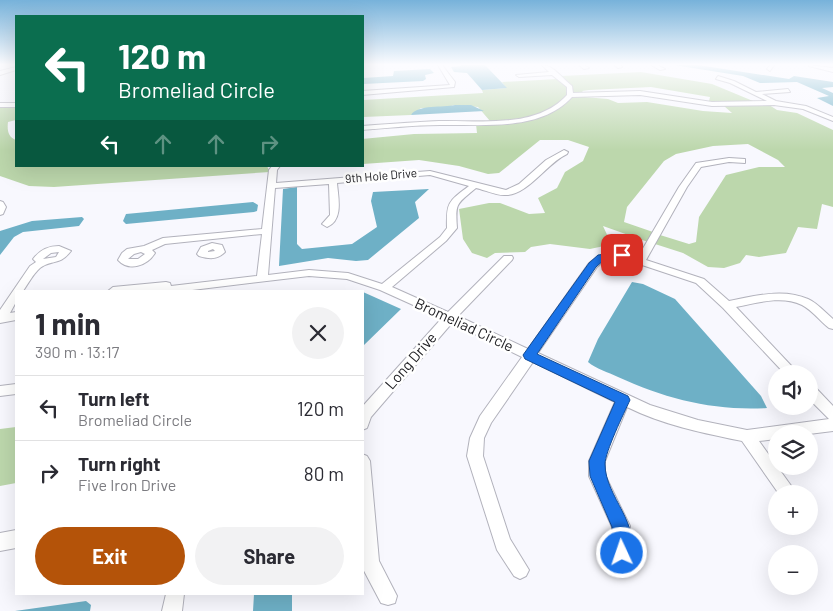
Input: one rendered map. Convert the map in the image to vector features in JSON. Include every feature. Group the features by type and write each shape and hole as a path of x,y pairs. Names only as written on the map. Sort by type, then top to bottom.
{"street":[{"path":"364,128 512,121 546,113 558,108 570,95 622,94"},
{"path":"643,94 720,105 774,103 804,107 833,119"},
{"path":"758,94 774,103"},
{"path":"0,105 15,105"},
{"name":"9th Hole Drive","path":"271,186 430,173 496,192 514,192 556,155 564,152"},
{"path":"641,260 683,187 699,165 729,160 742,161"},
{"path":"262,278 273,168"},
{"path":"326,224 334,215 333,180"},
{"path":"384,288 443,239 452,228 451,209 456,200 473,186"},
{"path":"0,204 2,207 0,212"},
{"path":"146,249 160,241 213,241 266,231"},
{"path":"520,570 503,544 475,456 477,438 485,420 529,355 593,265 601,258 622,255 700,281 727,305 785,365"},
{"name":"Long Drive","path":"364,414 450,317 508,258"},
{"path":"19,290 34,268 42,263"},
{"name":"Bromeliad Circle","path":"167,290 225,284 231,286 262,278 329,274 356,278 450,317 646,410 689,423 747,436 833,425"},
{"name":"Bromeliad Circle","path":"122,290 225,279 231,286"},
{"path":"727,305 785,296 807,304 833,325"},
{"path":"5,315 15,297"},
{"path":"0,391 15,389"},
{"path":"818,399 833,415"},
{"path":"622,553 621,526 598,476 597,461 623,400"},
{"path":"747,436 783,485"},
{"path":"364,486 370,563 388,596"},
{"path":"0,542 15,539"},
{"path":"172,611 175,595"}],"green space":[{"path":"474,94 567,94 566,97 559,104 549,110 524,117 490,121 478,107 455,105 443,108 421,108 411,115 364,117 364,100"},
{"path":"572,94 585,94 587,96"},
{"path":"689,94 735,94 753,101 763,102 722,104 709,101 710,97"},
{"path":"572,96 608,99 618,103 647,102 703,111 732,113 724,106 766,103 777,110 797,113 833,130 833,207 822,204 817,229 798,227 786,253 759,257 746,255 740,263 724,268 708,267 683,253 655,244 660,235 689,244 696,242 699,217 726,175 759,167 785,167 778,160 748,144 713,146 676,154 664,161 627,207 624,222 653,232 648,242 603,226 610,241 604,246 590,249 550,244 531,247 525,252 495,253 487,258 472,253 463,239 459,209 489,203 500,203 529,214 545,213 538,198 557,188 565,172 583,161 589,147 568,140 540,140 499,173 488,174 459,166 419,160 364,164 364,139 414,134 477,133 476,124 528,119 554,111 565,104"},
{"path":"0,106 15,106 15,120 8,122 8,128 10,135 15,140 15,167 268,167 270,172 54,187 29,186 0,176"},
{"path":"15,427 15,483 0,486 0,429"}],"water":[{"path":"823,94 833,94 833,106 817,98 829,96"},
{"path":"471,105 484,111 411,115 419,109"},
{"path":"297,187 297,244 302,249 352,244 377,227 371,201 373,192 429,189 415,202 419,218 368,260 356,261 328,258 279,266 283,189"},
{"path":"253,202 258,205 257,211 254,212 126,224 123,221 126,214"},
{"path":"82,217 84,219 79,226 23,232 14,237 0,255 0,231 32,221"},
{"path":"632,282 643,284 675,299 761,396 767,408 728,408 691,402 654,392 598,369 588,362 598,339"},
{"path":"364,292 401,309 364,345"},
{"path":"254,595 292,595 292,611 253,611"},
{"path":"86,601 91,605 90,611 15,611"}],"route":[{"path":"622,255 611,255 601,258 593,265 529,355 623,400 597,461 598,476 621,526 622,553"}]}
